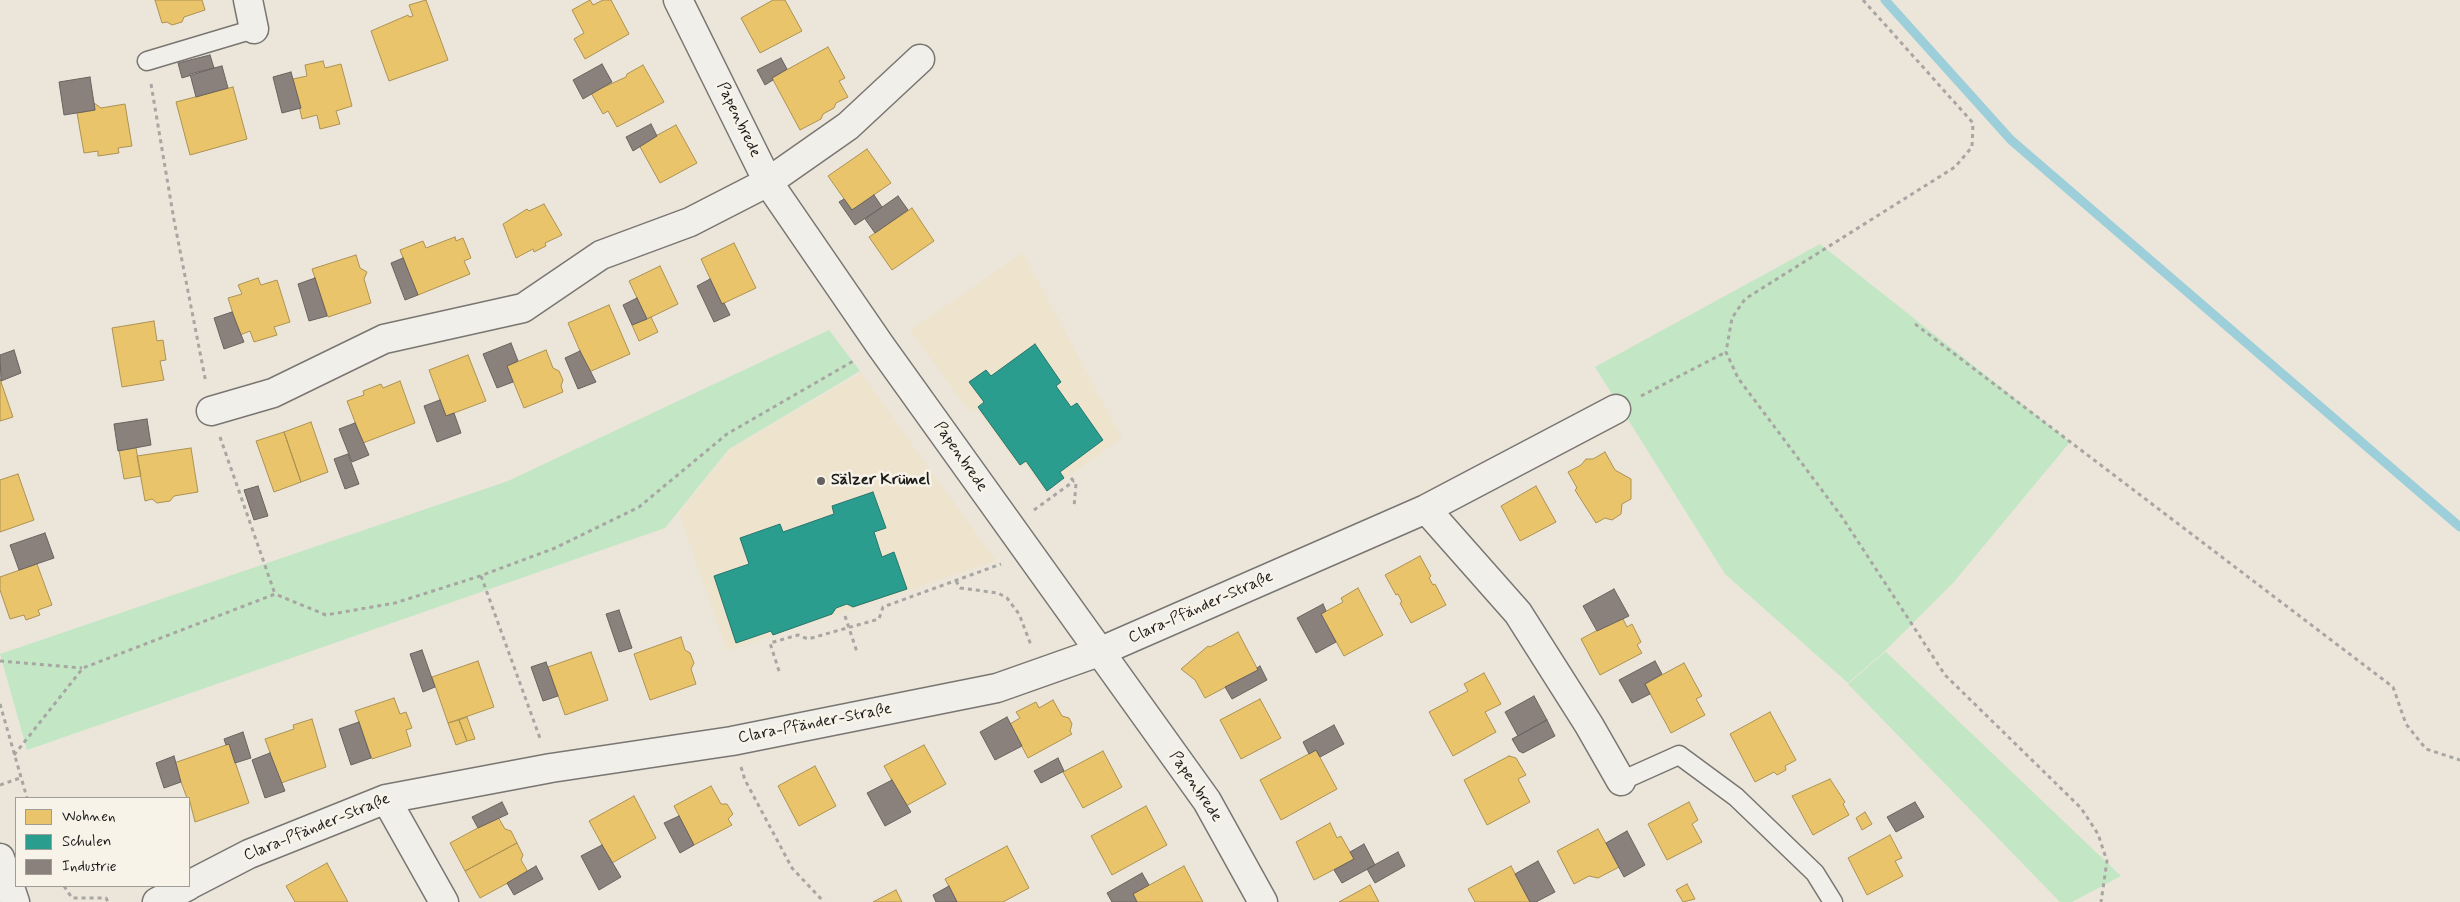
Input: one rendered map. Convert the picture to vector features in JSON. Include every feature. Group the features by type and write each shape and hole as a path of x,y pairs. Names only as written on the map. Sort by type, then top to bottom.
{"street":[{"path":"248,0 254,29"},
{"name":"Papenbrede","path":"678,0 768,182 886,353 1207,801 1263,902"},
{"path":"211,411 273,393 384,340 523,308 601,256 690,222 768,182 848,126 920,59"},
{"name":"Clara-Pfänder-Straße","path":"190,885 248,854 386,798 551,768 732,741 998,688 1099,652 1426,509 1616,409"},
{"path":"1426,509 1518,613 1589,725 1620,781"},
{"path":"386,798 444,902"},
{"path":"0,858 15,902"},
{"name":"Clara-Pfänder-Straße","path":"157,902 186,887"}],"lane":[{"path":"147,61 254,29"},
{"path":"1620,781 1679,755 1736,796 1815,873 1833,902"}],"path":[{"path":"1863,0 1973,123 1972,147 1955,168 1745,299 1732,318 1726,352 1738,378 1842,517 1944,675 2081,808 2098,834 2107,861 2101,902"},
{"path":"147,61 174,220 211,411 275,594"},
{"path":"1915,324 2393,686 2406,724 2426,749 2460,760"},
{"path":"1616,409 1726,352"},
{"path":"0,661 83,668 275,594 326,615 395,603 480,576 556,548 640,507 727,434 857,358"},
{"path":"1071,478 1076,484 1074,507"},
{"path":"1031,512 1074,482"},
{"path":"779,671 770,643 798,635 808,640 879,619 883,607 1003,564"},
{"path":"480,576 551,768"},
{"path":"956,581 960,588 998,592 1007,598 1019,614 1042,672"},
{"path":"845,616 857,652"},
{"path":"14,755 83,668"},
{"path":"0,704 27,797"},
{"path":"732,741 745,780 792,868 824,902"},
{"path":"0,785 20,778"},
{"path":"65,887 72,898 106,898 108,902"}],"shaded area":[{"path":"1023,253 1122,438 1046,492 1026,465 1020,468 976,408 970,413 910,330"},
{"name":"Sälzer Krümel","path":"861,373 996,561 727,651 679,513 730,449"}],"green space":[{"path":"1820,244 2070,442 1953,583 1886,650 1848,683 1725,574 1595,367"},
{"path":"829,330 860,371 729,449 665,528 27,750 0,654 508,481"},
{"path":"1885,652 2121,876 2072,902 2060,902 1848,684"}],"building: Wohnen":[{"path":"155,0 202,0 205,10 184,17 182,22 172,25 167,22 162,23"},
{"path":"426,0 448,60 389,81 371,31 408,15 409,17 413,16 409,5"},
{"path":"590,0 593,5 603,0 611,0 629,34 585,59 574,39 584,33 572,10"},
{"path":"773,0 785,0 802,31 760,53 741,18"},
{"path":"828,47 845,78 839,81 848,97 836,103 834,108 823,114 821,119 800,130 772,78"},
{"path":"323,61 325,68 341,64 352,106 336,111 340,124 320,129 317,115 302,119 293,79 307,76 305,65"},
{"path":"643,65 664,102 617,127 608,111 603,114 591,93 626,77 627,74"},
{"path":"233,87 247,139 190,155 176,102"},
{"path":"94,103 101,108 125,104 132,146 118,148 119,153 98,156 98,151 84,153 77,113 95,110"},
{"path":"676,125 697,163 660,183 639,145"},
{"path":"867,149 891,183 852,210 828,176"},
{"path":"544,204 562,235 545,243 546,246 534,252 533,249 516,258 503,224 527,209 529,211"},
{"path":"912,208 934,241 892,270 869,237"},
{"path":"455,237 456,241 463,238 471,258 464,261 470,274 418,295 400,250 423,241 426,248"},
{"path":"734,243 756,288 722,304 701,259"},
{"path":"356,255 360,268 367,272 364,279 371,303 328,317 312,269"},
{"path":"660,266 678,304 647,319 629,281"},
{"path":"258,278 261,285 277,280 290,322 274,327 277,335 254,342 250,331 240,335 228,298 242,294 238,285"},
{"path":"609,305 630,354 589,372 568,323"},
{"path":"651,317 658,332 639,341 632,325"},
{"path":"154,321 157,341 163,340 166,360 160,361 164,380 122,387 112,328"},
{"path":"546,350 553,368 559,371 563,380 561,386 563,392 524,408 507,366"},
{"path":"468,355 486,401 446,416 429,370"},
{"path":"0,379 13,417 0,421"},
{"path":"400,381 415,423 363,443 347,401 364,395 363,391 381,384 383,388"},
{"path":"311,422 328,472 301,482 284,432"},
{"path":"284,432 301,482 274,492 256,441"},
{"path":"136,448 141,476 124,479 119,450"},
{"path":"191,448 198,492 174,496 170,501 157,503 152,499 145,501 137,456"},
{"path":"1605,452 1615,470 1631,479 1631,499 1622,504 1621,514 1612,520 1605,518 1596,523 1575,490 1577,488 1568,472 1581,465 1586,459 1593,459"},
{"path":"18,474 34,520 0,532 0,480"},
{"path":"1536,486 1556,522 1520,541 1501,506"},
{"path":"1420,556 1431,576 1429,578 1433,585 1435,584 1446,605 1411,623 1400,603 1402,602 1398,594 1396,595 1385,575"},
{"path":"37,564 52,605 38,610 40,615 26,620 24,615 10,619 0,590 0,577"},
{"path":"1358,588 1383,635 1344,656 1321,614 1343,602 1341,598"},
{"path":"1622,617 1627,627 1632,624 1641,642 1637,645 1642,653 1600,675 1581,639"},
{"path":"1238,632 1258,670 1205,698 1195,680 1181,669 1208,646 1210,647"},
{"path":"681,637 685,650 690,653 694,663 691,669 696,684 650,700 634,654"},
{"path":"591,652 608,700 565,715 548,667"},
{"path":"478,661 494,707 448,723 432,677"},
{"path":"1684,663 1702,696 1696,699 1705,715 1671,733 1645,684"},
{"path":"1484,673 1501,704 1485,712 1496,732 1453,756 1429,712 1468,691 1464,684"},
{"path":"394,698 400,714 406,712 412,728 406,730 411,746 372,759 355,711"},
{"path":"1260,699 1281,738 1241,759 1220,720"},
{"path":"1053,700 1062,716 1069,718 1072,724 1070,731 1072,734 1028,758 1010,724 1020,718 1016,712 1036,702 1039,708"},
{"path":"1770,712 1796,760 1785,766 1786,770 1777,775 1774,772 1755,782 1730,734"},
{"path":"467,717 475,739 467,741 459,720"},
{"path":"312,719 326,767 281,783 265,739 294,729 293,725"},
{"path":"459,720 467,741 456,745 448,723"},
{"path":"229,744 249,803 195,822 190,797 187,797 174,763"},
{"path":"924,745 946,784 906,806 884,766"},
{"path":"1316,750 1337,789 1281,820 1260,780"},
{"path":"1103,751 1122,787 1083,808 1063,772"},
{"path":"1509,756 1516,758 1526,775 1518,779 1530,802 1487,825 1464,780"},
{"path":"815,766 836,806 799,826 778,786"},
{"path":"1830,779 1845,802 1843,804 1849,815 1813,835 1792,796"},
{"path":"711,786 721,804 727,804 733,814 728,819 732,825 694,845 674,806"},
{"path":"634,796 656,838 612,863 589,821"},
{"path":"1689,802 1698,820 1692,824 1702,842 1667,860 1648,824"},
{"path":"1146,806 1167,845 1112,875 1091,836"},
{"path":"1865,812 1872,824 1862,830 1856,818"},
{"path":"498,817 505,829 511,831 517,843 465,871 450,843"},
{"path":"1330,823 1337,838 1341,836 1354,859 1314,880 1296,842"},
{"path":"1598,829 1619,867 1598,878 1589,876 1574,884 1557,851"},
{"path":"1890,835 1902,858 1895,861 1903,876 1867,895 1848,858"},
{"path":"517,843 523,855 521,860 528,872 480,898 465,871"},
{"path":"1007,846 1029,888 1003,902 957,902 945,879"},
{"path":"327,863 348,902 295,902 286,886"},
{"path":"1184,866 1203,902 1137,902 1133,894"},
{"path":"1511,866 1530,902 1475,902 1468,889"},
{"path":"1687,884 1695,899 1683,902 1676,890"},
{"path":"1370,885 1379,902 1339,902"},
{"path":"896,890 902,902 873,902"}],"building: Schulen":[{"path":"1035,344 1061,382 1056,386 1071,407 1077,403 1103,440 1060,472 1064,478 1047,491 1026,461 1020,465 978,407 984,402 969,382 986,370 991,376"},
{"name":"Sälzer Krümel","path":"873,492 886,528 874,532 882,557 894,552 907,589 853,607 847,604 836,608 832,614 773,635 771,631 736,643 714,576 749,564 740,538 780,524 783,532 834,514 832,506"}],"building: Industrie":[{"path":"210,55 214,68 182,78 178,63"},
{"path":"781,58 787,69 772,78 773,80 765,85 757,70"},
{"path":"602,64 612,82 583,99 573,80"},
{"path":"222,66 228,88 196,97 190,74"},
{"path":"291,72 301,108 282,113 273,77"},
{"path":"90,77 95,110 64,115 59,82"},
{"path":"651,124 657,136 633,151 626,137"},
{"path":"874,195 882,207 855,225 839,202 844,199 852,210"},
{"path":"898,196 908,210 875,233 865,219"},
{"path":"403,258 418,295 405,300 391,263"},
{"path":"315,278 327,316 309,321 298,284"},
{"path":"710,279 722,304 724,303 730,315 714,322 697,286"},
{"path":"637,298 647,319 632,325 623,305"},
{"path":"232,312 244,342 224,349 214,318"},
{"path":"511,343 518,361 507,366 513,382 497,388 483,354"},
{"path":"14,350 21,373 1,381 0,355"},
{"path":"580,351 596,382 578,389 565,358"},
{"path":"440,400 446,416 454,413 461,433 437,442 424,406"},
{"path":"147,419 151,445 118,451 114,424"},
{"path":"355,423 369,455 352,462 339,429"},
{"path":"348,454 359,484 345,489 334,459"},
{"path":"258,486 268,516 254,520 244,490"},
{"path":"45,533 54,558 19,570 10,545"},
{"path":"1614,589 1629,616 1597,631 1583,606"},
{"path":"1323,604 1326,611 1321,614 1336,642 1316,653 1297,618"},
{"path":"619,610 632,648 619,652 606,614"},
{"path":"422,650 435,687 423,692 410,654"},
{"path":"1655,661 1662,674 1645,684 1650,694 1632,703 1619,680"},
{"path":"546,662 558,696 543,701 531,667"},
{"path":"1260,666 1267,680 1232,699 1225,687 1258,670 1257,668"},
{"path":"1534,696 1547,720 1518,736 1505,712"},
{"path":"1007,717 1022,746 995,760 980,732"},
{"path":"1547,720 1555,736 1523,753 1519,751 1512,739"},
{"path":"359,722 371,758 351,765 339,729"},
{"path":"1334,725 1344,744 1320,757 1316,750 1309,754 1303,742"},
{"path":"243,732 251,758 235,763 229,744 226,745 224,739"},
{"path":"270,753 285,791 265,798 252,760"},
{"path":"174,756 181,782 164,788 156,763"},
{"path":"1058,758 1064,771 1041,783 1034,771"},
{"path":"892,780 911,812 885,826 867,793"},
{"path":"502,802 508,814 478,828 472,817"},
{"path":"1915,802 1924,817 1896,832 1887,817"},
{"path":"679,816 694,845 680,853 664,823"},
{"path":"1627,831 1645,865 1624,877 1606,843"},
{"path":"1364,844 1375,865 1342,883 1334,870 1354,859 1350,852"},
{"path":"602,845 621,877 599,890 581,856"},
{"path":"1398,852 1405,866 1375,883 1367,869"},
{"path":"1538,861 1555,892 1536,902 1530,902 1515,874"},
{"path":"536,866 543,879 514,895 507,883"},
{"path":"1142,873 1149,885 1133,894 1137,902 1112,902 1107,893"},
{"path":"949,886 957,902 936,902 933,895"}],"waterway":[{"path":"1885,0 2011,140 2460,527"}],"place":[{"name":"Sälzer Krümel","path":"821,481"}]}
